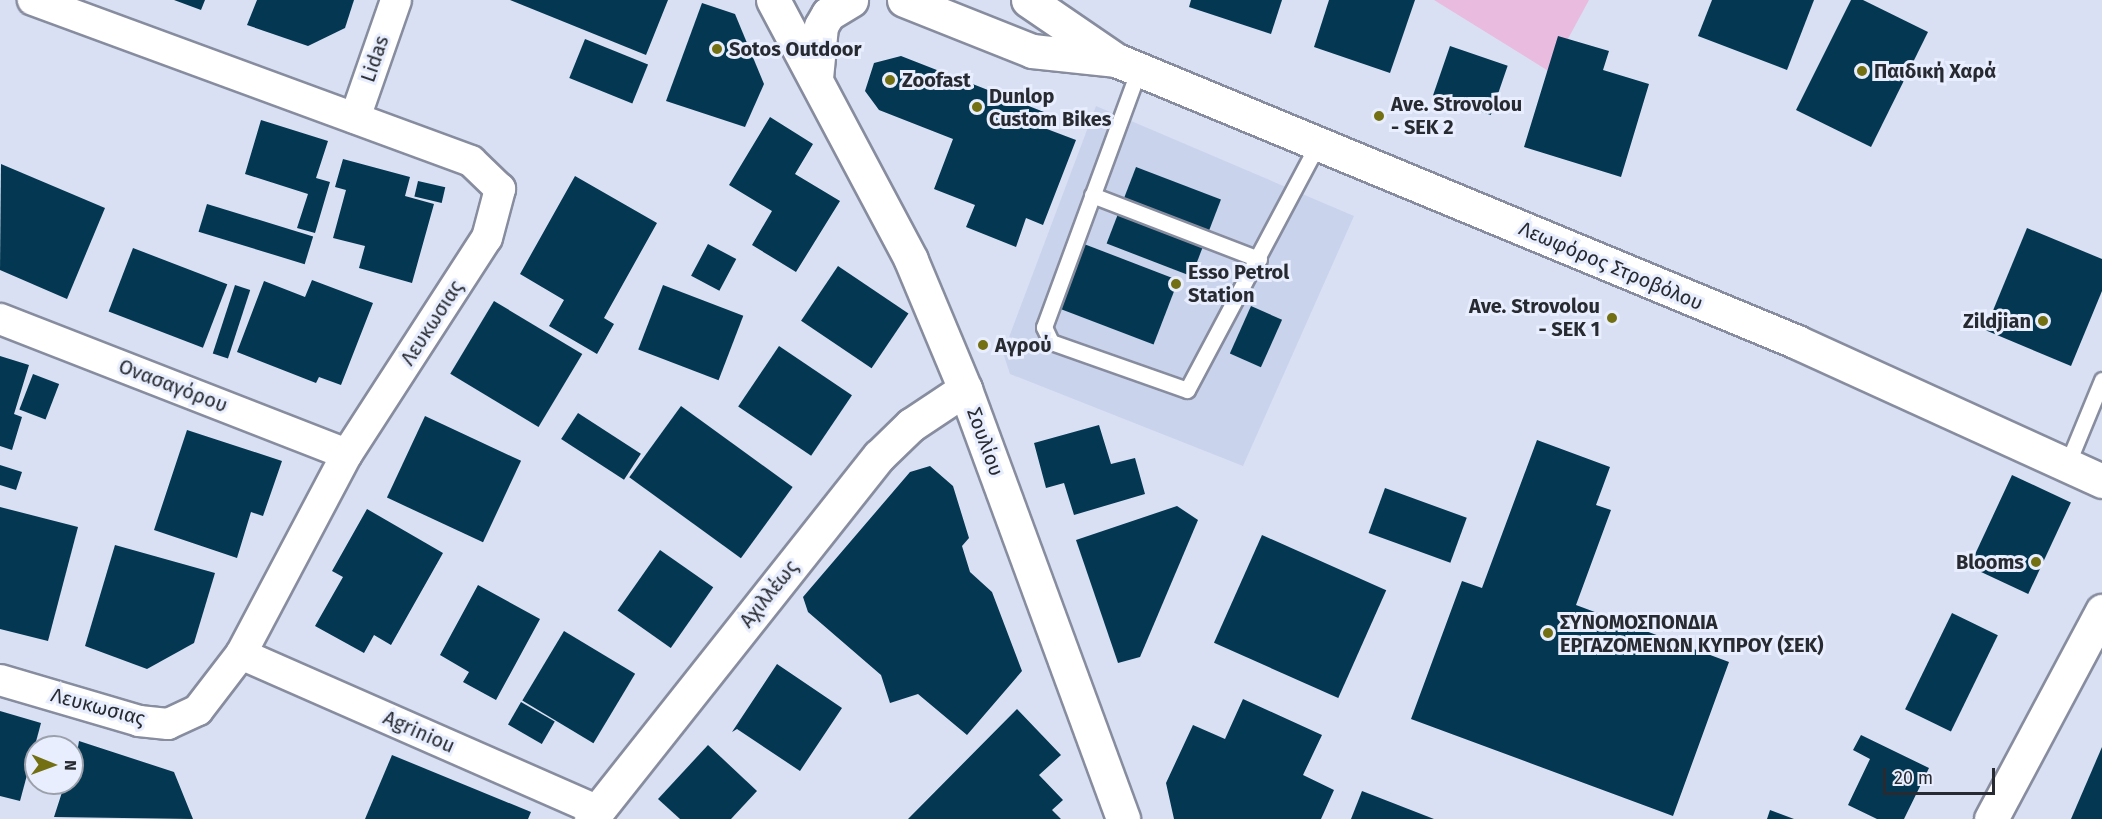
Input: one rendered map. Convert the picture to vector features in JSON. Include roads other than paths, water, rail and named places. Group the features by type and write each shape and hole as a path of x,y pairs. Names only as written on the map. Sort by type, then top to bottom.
{"main road":[{"name":"Σουλίου","path":"773,0 911,260 965,389 1123,819"},
{"path":"816,78 821,26 828,14 851,0"},
{"name":"Λεωφόρος Στροβόλου","path":"904,0 1032,51 1128,65"},
{"name":"Λεωφόρος Στροβόλου","path":"1028,0 1128,65 1797,342 2102,481"},
{"name":"Αχιλλέως","path":"594,815 879,456 911,425 965,389"},
{"path":"1991,819 2102,611"}],"street":[{"name":"Λευκωσιας","path":"0,680 139,721 168,724 198,710 242,654 347,454 487,238 500,189 471,161 33,0"},
{"name":"Lidas","path":"355,118 396,0"},
{"name":"Ονασαγόρου","path":"0,319 347,454"},
{"name":"Agriniou","path":"242,654 594,815"}],"lane":[{"path":"1128,65 1092,195 1044,327 1051,342 1187,390 1259,260 1318,144"},
{"path":"1092,195 1259,260"},
{"path":"2067,465 2102,381"}],"place":[{"name":"Sotos Outdoor","path":"717,49"},
{"name":"Παιδική Χαρά","path":"1862,71"},
{"name":"Zoofast","path":"890,80"},
{"name":"Dunlop Custom Bikes","path":"977,107"},
{"name":"Ave. Strovolou - SEK 2","path":"1379,116"},
{"name":"Esso Petrol Station","path":"1176,284"},
{"name":"Ave. Strovolou - SEK 1","path":"1612,318"},
{"name":"Zildjian","path":"2043,321"},
{"name":"Αγρού","path":"983,345"},
{"name":"Blooms","path":"2036,562"},
{"name":"ΣΥΝΟΜΟΣΠΟΝΔΙΑ ΕΡΓΑΖΟΜΕΝΩΝ ΚΥΠΡΟΥ (ΣΕΚ)","path":"1548,633"}]}
